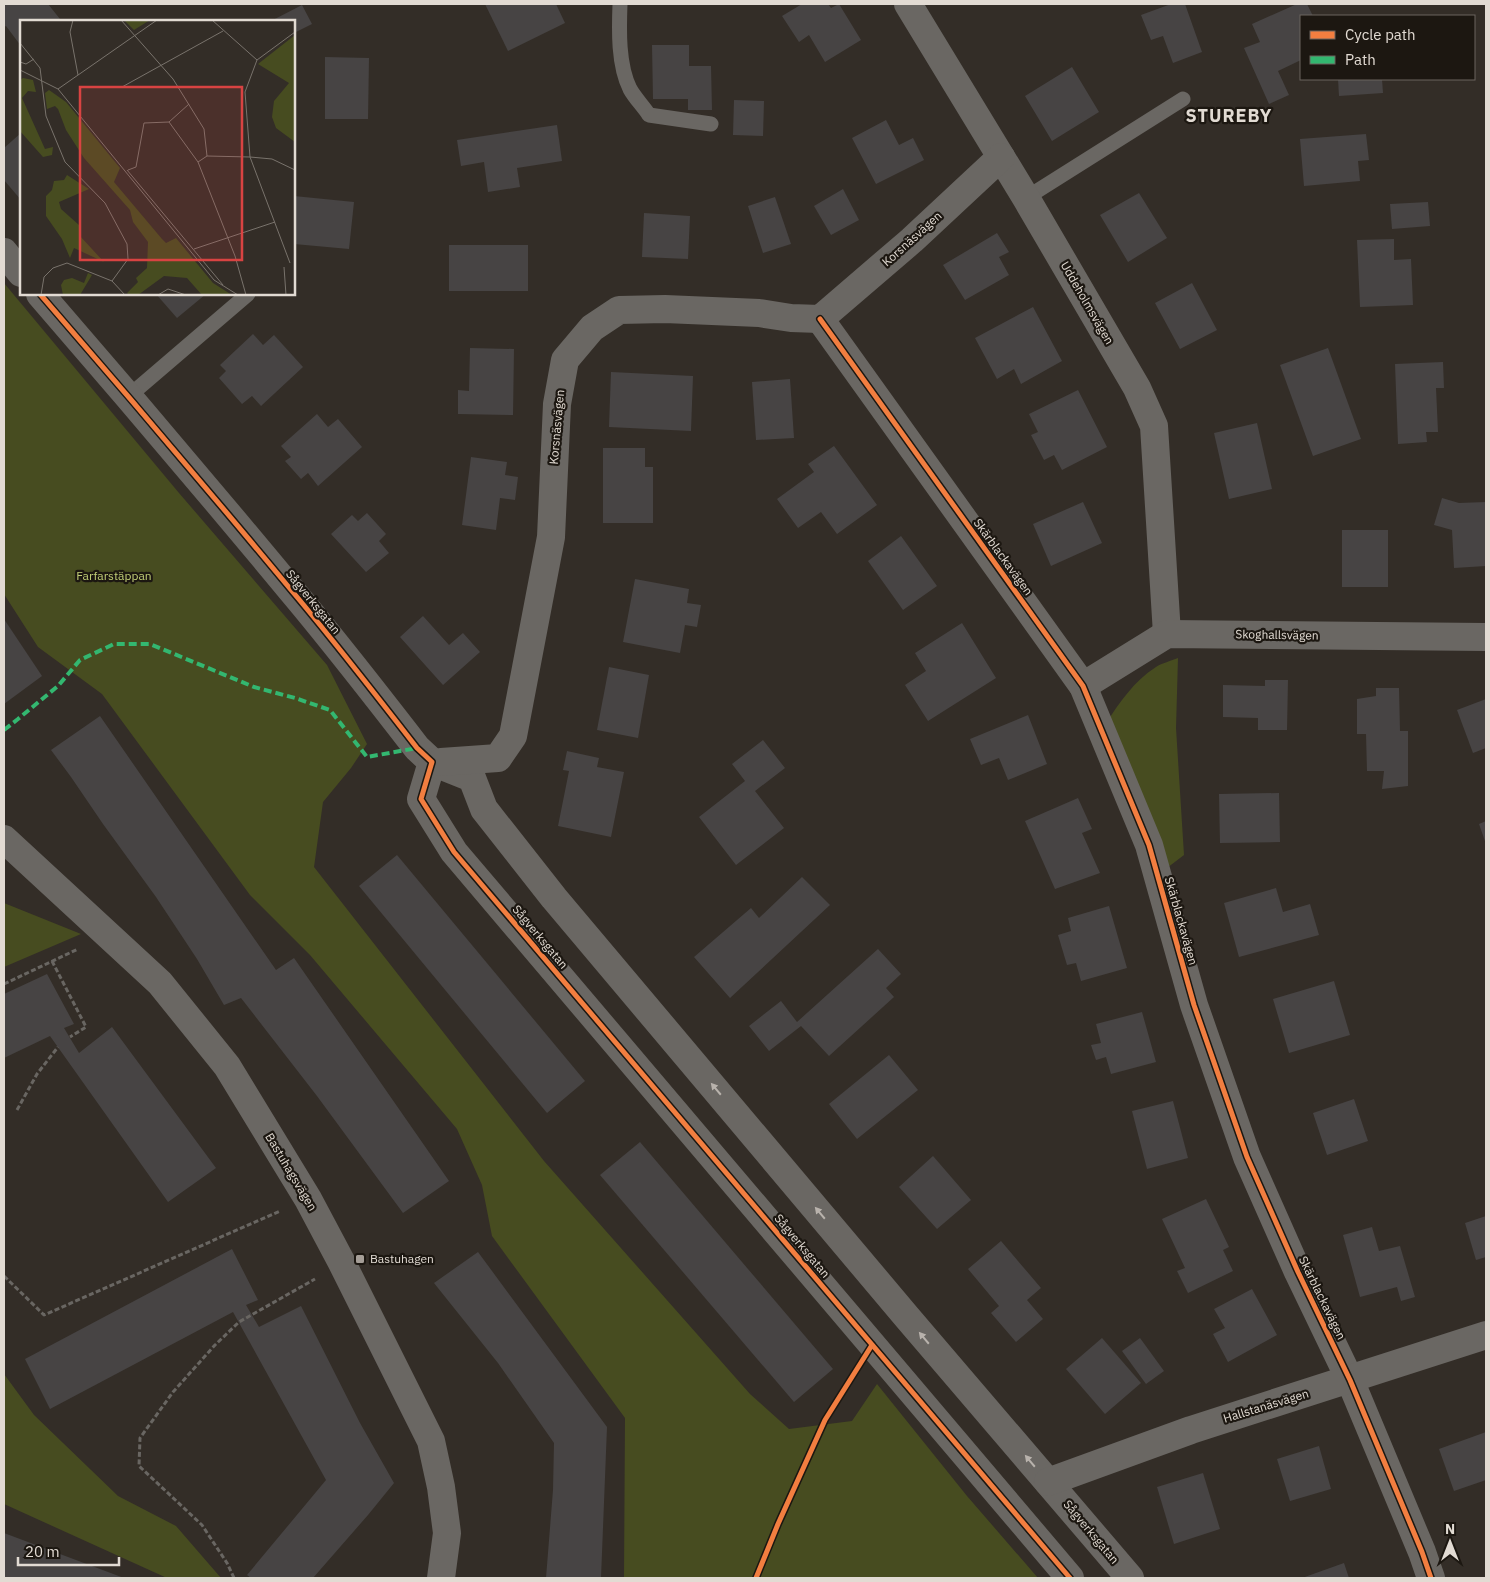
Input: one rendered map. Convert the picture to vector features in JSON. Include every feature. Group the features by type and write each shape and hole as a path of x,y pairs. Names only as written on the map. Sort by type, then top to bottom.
{"street":[{"name":"Uddeholmsvägen","path":"908,4 1026,198 1138,388 1154,426 1167,634"},
{"name":"Korsnäsvägen","path":"432,762 498,758 513,736 551,537 557,404 566,360 592,328 620,310 665,309 759,313 791,318 820,319 912,240 1001,157"},
{"path":"4,252 20,272"},
{"name":"Sågverksgatan","path":"41,295 293,592 417,748 432,762 472,778 484,809 554,898 906,1316 1130,1578"},
{"name":"Skärblackavägen","path":"820,319 1083,686 1149,845 1194,1005 1247,1157 1298,1272 1350,1380 1422,1552 1431,1578"},
{"name":"Skoghallsvägen","path":"1167,634 1486,637"},
{"path":"1083,686 1167,634"},
{"name":"Sågverksgatan","path":"432,762 421,799 454,852 1070,1578"},
{"name":"Bastuhagsvägen","path":"4,839 160,983 227,1066 308,1198 431,1441 441,1487 447,1533 441,1578"},
{"name":"Hallstanäsvägen","path":"1048,1482 1191,1430 1486,1335"}],"lane":[{"path":"620,4 619,35 624,70 630,89 649,115 711,124"},
{"path":"1026,198 1183,99"},
{"path":"128,396 247,295"}],"path":[{"path":"4,984 107,935"},
{"path":"52,961 86,1027 70,1037"},
{"path":"17,1110 37,1074 58,1048"},
{"path":"4,1276 44,1315 308,1198"},
{"path":"234,1578 202,1525 139,1466 140,1438 173,1392 215,1345 239,1322 342,1263"}],"green space":[{"name":"Farfarstäppan","path":"4,283 179,493 327,665 367,744 351,768 323,802 314,867 544,1161 750,1394 789,1429 852,1421 877,1384 967,1496 1038,1578 624,1578 625,1418 492,1236 482,1185 457,1129 310,955 250,895 102,694 38,647 4,594"},
{"path":"1178,658 1176,728 1184,855 1159,874 1106,723 1134,685 1158,666"},
{"path":"4,903 81,934 4,967"},
{"path":"4,1374 34,1415 118,1496 176,1526 221,1578 167,1578 4,1504"}],"building":[{"path":"4,4 48,4 60,19 20,20 20,45 6,26 4,27"},
{"path":"485,4 556,4 565,23 508,51"},
{"path":"802,4 828,4 831,8 839,4 861,40 825,62 809,35 799,42 782,16"},
{"path":"1171,4 1185,4 1202,52 1173,63 1163,36 1151,40 1141,15"},
{"path":"1297,4 1307,4 1312,15 1300,15 1300,60 1278,71 1289,95 1269,104 1244,48 1260,42 1252,24"},
{"path":"302,5 312,24 295,32 295,20 273,20"},
{"path":"652,45 689,45 689,66 711,66 712,110 688,110 688,99 653,99"},
{"path":"325,57 369,58 368,119 325,119"},
{"path":"1072,67 1099,112 1052,141 1025,96"},
{"path":"1338,80 1382,80 1383,93 1339,96"},
{"path":"734,100 764,101 763,136 733,135"},
{"path":"886,120 899,145 913,138 924,160 876,184 852,138"},
{"path":"557,125 562,161 517,168 520,187 488,192 484,162 461,166 457,140"},
{"path":"20,134 20,199 4,180 4,148"},
{"path":"1366,134 1369,160 1358,161 1360,181 1304,186 1300,139"},
{"path":"843,189 859,220 831,235 814,206"},
{"path":"1139,193 1167,238 1128,262 1100,215"},
{"path":"295,196 354,202 349,249 295,244"},
{"path":"775,197 791,244 763,253 748,206"},
{"path":"1428,202 1430,226 1392,229 1390,204"},
{"path":"644,213 690,216 688,259 642,257"},
{"path":"997,233 1009,252 999,257 1009,275 965,300 943,265"},
{"path":"1394,239 1394,260 1411,259 1413,305 1360,307 1357,240"},
{"path":"449,245 528,245 528,291 449,291"},
{"path":"1192,283 1217,330 1180,349 1155,303"},
{"path":"157,295 205,295 177,318"},
{"path":"1033,307 1062,361 1021,384 1014,369 997,379 975,338"},
{"path":"253,334 263,345 274,335 303,367 261,406 252,396 242,404 219,378 226,371 220,365"},
{"path":"470,348 514,349 513,415 458,414 458,390 469,391"},
{"path":"1328,348 1361,439 1313,456 1280,365"},
{"path":"1443,362 1444,388 1436,388 1438,432 1426,432 1427,442 1398,444 1395,364"},
{"path":"611,372 693,376 691,431 609,427"},
{"path":"790,379 794,438 756,440 752,382"},
{"path":"1078,390 1107,447 1062,470 1054,455 1044,460 1031,435 1038,432 1029,414"},
{"path":"317,414 328,427 338,419 362,447 318,486 308,473 301,479 285,461 291,457 281,446"},
{"path":"1257,423 1272,489 1229,499 1214,433"},
{"path":"834,446 877,505 837,534 821,512 798,528 777,499 814,472 808,464"},
{"path":"603,448 645,448 645,467 653,467 653,523 603,523"},
{"path":"471,457 507,462 505,475 518,477 515,500 500,498 496,530 462,525"},
{"path":"1442,498 1459,503 1486,502 1486,566 1454,568 1452,530 1434,525"},
{"path":"1083,502 1102,543 1051,566 1033,524"},
{"path":"367,513 386,534 379,541 389,553 366,572 331,534 352,515 358,521"},
{"path":"1342,530 1388,530 1388,587 1342,587"},
{"path":"901,536 937,586 903,610 868,561"},
{"path":"635,579 689,589 687,603 701,605 697,627 685,625 680,653 623,642"},
{"path":"423,616 449,645 463,633 480,652 443,685 400,637"},
{"path":"4,619 42,676 4,704"},
{"path":"962,623 996,678 928,721 905,685 926,671 915,653"},
{"path":"609,667 649,675 638,738 597,730"},
{"path":"1265,680 1288,680 1287,730 1258,730 1258,718 1223,717 1223,685 1265,686"},
{"path":"1376,688 1399,688 1400,731 1408,731 1408,786 1382,789 1384,771 1367,771 1366,734 1357,734 1357,699 1376,696"},
{"path":"1486,699 1486,748 1473,753 1457,710"},
{"path":"1028,715 1047,764 1008,780 999,758 981,765 970,739"},
{"path":"100,716 276,970 294,958 449,1181 403,1213 317,1096 241,998 224,1005 197,959 156,897 51,750"},
{"path":"763,740 785,768 755,791 784,828 736,865 699,817 745,781 732,764"},
{"path":"567,751 599,758 597,767 624,772 611,837 558,826 569,771 563,770"},
{"path":"1279,793 1280,842 1220,843 1219,794"},
{"path":"1078,798 1092,829 1082,833 1100,873 1055,889 1025,821"},
{"path":"1486,821 1486,844 1479,824"},
{"path":"397,855 585,1081 547,1113 359,886"},
{"path":"802,877 830,905 730,998 694,957 751,908 759,918"},
{"path":"1276,888 1283,912 1310,904 1319,935 1239,957 1224,903"},
{"path":"1109,906 1127,968 1081,981 1076,963 1067,965 1058,935 1071,931 1068,918"},
{"path":"878,949 901,974 886,988 894,997 829,1056 801,1026 769,1051 749,1026 781,1001 797,1022"},
{"path":"47,974 74,1024 64,1028 79,1053 112,1027 216,1168 168,1202 50,1036 4,1058 4,994"},
{"path":"1334,981 1350,1035 1289,1053 1273,999"},
{"path":"1142,1012 1156,1062 1111,1074 1106,1057 1096,1060 1091,1045 1101,1043 1096,1024"},
{"path":"889,1055 918,1090 857,1139 829,1104"},
{"path":"1354,1099 1368,1141 1327,1155 1313,1113"},
{"path":"1173,1101 1188,1158 1147,1169 1132,1111"},
{"path":"640,1142 833,1369 794,1402 600,1175"},
{"path":"933,1156 971,1200 937,1229 899,1187"},
{"path":"1206,1199 1229,1247 1223,1250 1233,1271 1188,1293 1177,1271 1185,1268 1162,1219"},
{"path":"1486,1216 1486,1257 1476,1260 1465,1223"},
{"path":"1372,1227 1379,1251 1400,1246 1415,1297 1401,1301 1397,1287 1360,1297 1343,1235"},
{"path":"1001,1241 1041,1288 1027,1300 1043,1319 1016,1342 991,1313 999,1306 968,1269"},
{"path":"232,1249 258,1300 246,1305 259,1327 301,1306 360,1423 394,1483 313,1578 251,1578 247,1575 326,1480 233,1312 50,1409 25,1359"},
{"path":"478,1252 607,1427 601,1578 546,1578 553,1490 554,1443 498,1363 434,1283"},
{"path":"1252,1289 1277,1335 1228,1362 1213,1334 1225,1328 1214,1309"},
{"path":"1102,1338 1141,1383 1105,1414 1066,1369"},
{"path":"1140,1338 1164,1371 1146,1384 1122,1351"},
{"path":"1486,1432 1486,1480 1454,1491 1439,1449"},
{"path":"1319,1446 1331,1489 1290,1501 1277,1459"},
{"path":"1203,1473 1220,1529 1174,1544 1157,1487"},
{"path":"4,1533 124,1578 4,1578"},
{"path":"1344,1563 1349,1578 1302,1578"}],"marked path":[{"path":"4,730 58,686 80,660 114,644 150,644 254,687 330,710 367,757 417,748"}],"cycle path":[{"path":"41,295 230,516 371,688 417,748 432,762 421,799 454,852 1070,1578"},
{"path":"820,319 1083,686 1149,845 1194,1005 1247,1157 1298,1272 1350,1380 1422,1552 1431,1578"},
{"path":"756,1578 825,1420 872,1345"}],"place":[{"name":"Bastuhagen","path":"360,1259"}],"district":[{"name":"STUREBY","path":"1229,116"}]}
